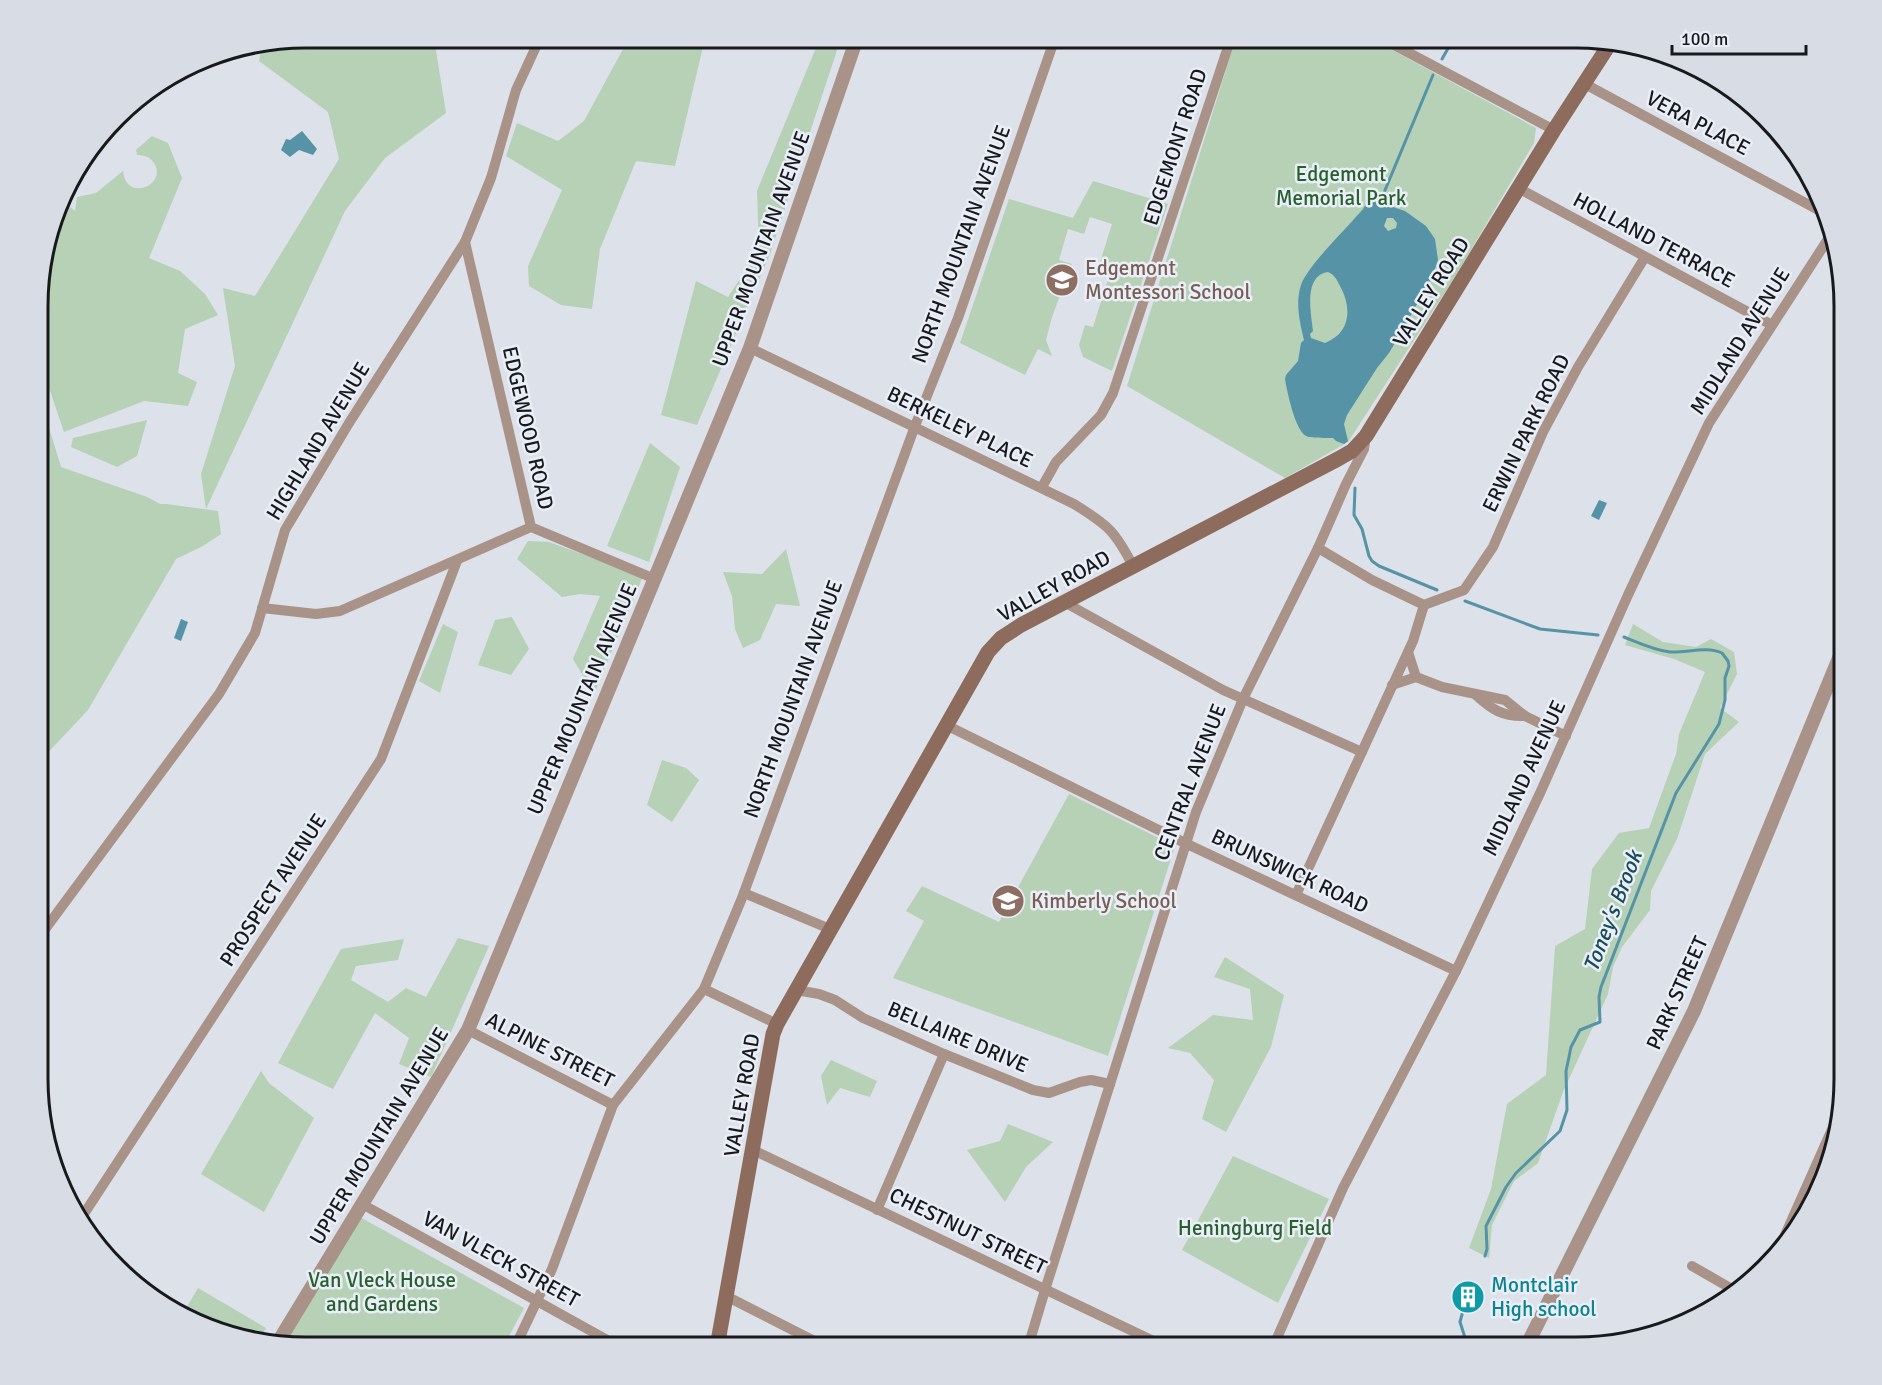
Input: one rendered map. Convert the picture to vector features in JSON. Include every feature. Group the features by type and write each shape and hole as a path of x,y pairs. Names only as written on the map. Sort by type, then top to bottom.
{"main road":[{"name":"VALLEY ROAD","path":"719,1337 773,1034 830,929 988,652 1001,638 1064,603 1352,451 1366,436 1554,130 1606,50"}],"street":[{"name":"HIGHLAND AVENUE","path":"48,925 219,694 255,633 285,530 349,423 465,242 491,178 516,90 535,48"},
{"name":"UPPER MOUNTAIN AVENUE","path":"282,1336 468,1030 750,348 854,48"},
{"name":"NORTH MOUNTAIN AVENUE","path":"520,1337 552,1269 613,1105 704,989 744,893 915,426 958,318 1052,48"},
{"name":"EDGEMONT ROAD","path":"1042,487 1056,462 1101,415 1113,393 1228,48"},
{"path":"1401,48 1554,130"},
{"name":"VERA PLACE","path":"1585,84 1814,208"},
{"name":"HOLLAND TERRACE","path":"1518,189 1772,325"},
{"name":"EDGEWOOD ROAD","path":"465,242 531,527 655,579"},
{"name":"MIDLAND AVENUE","path":"1278,1337 1343,1188 1456,971 1709,423 1826,242"},
{"name":"ERWIN PARK ROAD","path":"1424,605 1464,590 1493,547 1543,432 1578,367 1646,257"},
{"name":"BERKELEY PLACE","path":"750,348 1074,504 1108,528 1119,539 1133,566"},
{"name":"CENTRAL AVENUE","path":"1031,1337 1185,843 1222,746 1364,449 1366,436"},
{"path":"1338,459 1346,470 1346,484"},
{"path":"262,608 316,614 340,611 531,527"},
{"path":"1296,896 1413,641 1424,605 1372,580 1318,548"},
{"name":"PROSPECT AVENUE","path":"85,1212 381,759 457,561"},
{"path":"1064,603 1223,690 1362,752"},
{"path":"1407,652 1416,677"},
{"name":"PARK STREET","path":"1531,1337 1694,1011 1834,670"},
{"path":"1392,685 1416,677 1432,684 1509,702 1525,716 1566,736"},
{"name":"BRUNSWICK ROAD","path":"946,725 1185,843 1456,971"},
{"path":"744,893 830,929"},
{"path":"704,989 777,1024"},
{"name":"BELLAIRE DRIVE","path":"796,990 819,994 835,1000 863,1018 1033,1090 1049,1093 1091,1080 1110,1084"},
{"name":"ALPINE STREET","path":"468,1030 613,1105"},
{"path":"878,1210 944,1054"},
{"path":"1788,1226 1826,1143"},
{"name":"CHESTNUT STREET","path":"753,1150 1145,1337"},
{"name":"VAN VLECK STREET","path":"362,1204 603,1337"},
{"path":"1692,1266 1729,1287"},
{"path":"726,1296 806,1337"}],"green space":[{"path":"436,48 446,113 385,158 345,211 206,509 201,474 235,366 223,288 255,296 339,159 328,112 259,61 261,52 272,50"},
{"path":"624,48 703,48 675,166 636,161 600,249 592,309 561,305 529,286 528,266 562,190 506,156 517,123 558,141 584,121"},
{"path":"816,48 838,48 770,254 697,425 661,415 696,281 728,297 759,250 757,191"},
{"name":"Edgemont Memorial Park","path":"1233,48 1388,48 1536,128 1534,143 1455,277 1348,442 1285,478 1127,386"},
{"path":"152,136 168,143 182,178 149,258 180,271 205,294 218,315 185,329 178,373 197,382 188,406 144,401 64,432 48,385 50,272 57,239 69,206 75,211 77,197 96,193 123,171 126,181 131,186 138,188 151,184 157,171 154,163 147,157 137,155 136,150"},
{"name":"Edgemont Montessori School","path":"1093,181 1168,204 1112,371 1083,357 1079,345 1085,325 1093,327 1109,276 1097,272 1112,224 1090,217 1084,234 1068,229 1059,260 1072,264 1046,340 1052,356 1038,349 1025,375 960,343 1009,199 1073,218"},
{"path":"147,420 137,456 117,467 71,447 73,438"},
{"path":"48,424 61,467 147,497 160,504 218,511 221,534 176,559 88,710 48,752"},
{"path":"650,443 680,467 649,562 607,546"},
{"path":"528,541 549,542 643,576 594,694 573,659 600,596 580,594 562,597 517,559"},
{"path":"786,549 800,606 776,604 760,640 743,648 735,629 732,596 723,572 762,574"},
{"path":"512,617 529,649 511,675 478,665 495,620"},
{"path":"443,624 458,632 440,693 419,681"},
{"path":"1633,624 1663,642 1696,647 1711,639 1734,652 1737,674 1720,708 1739,722 1705,754 1677,839 1651,891 1650,910 1622,947 1613,967 1608,994 1563,1092 1538,1163 1514,1181 1492,1225 1489,1258 1469,1248 1491,1189 1507,1104 1546,1075 1555,946 1585,929 1592,869 1619,833 1649,828 1676,754 1679,734 1705,672 1674,659 1625,645"},
{"path":"662,760 686,768 699,780 672,822 647,805"},
{"path":"1069,794 1175,846 1108,1056 893,978 924,921 906,911 922,886 999,922"},
{"path":"458,938 489,946 431,1077 399,1064 409,1038 375,1013 333,1089 278,1063 341,949 404,939 398,960 356,966 351,980 388,1002 406,988 426,997"},
{"path":"1225,957 1284,995 1271,1047 1226,1132 1202,1119 1214,1080 1190,1053 1168,1048 1213,1015 1253,1020 1250,989 1214,977"},
{"path":"831,1060 877,1081 870,1097 840,1088 827,1105 821,1076"},
{"path":"261,1071 269,1083 314,1118 264,1212 201,1174"},
{"path":"1008,1124 1053,1142 1026,1167 1005,1202 967,1150 1000,1141"},
{"name":"Heningburg Field","path":"1233,1156 1329,1199 1278,1303 1182,1250"},
{"name":"Van Vleck House and Gardens","path":"360,1217 524,1308 508,1337 290,1336"},
{"path":"198,1288 266,1328 263,1333 239,1328 187,1307"}],"water":[{"path":"302,131 317,149 313,155 299,150 290,157 281,150 286,139 290,140"},
{"path":"1385,192 1387,205 1405,211 1426,226 1435,239 1438,260 1432,277 1401,333 1347,415 1344,424 1348,441 1344,444 1333,438 1308,437 1302,432 1292,410 1285,379 1298,361 1301,343 1304,340 1298,306 1301,285 1312,267 1368,201","holes":["1387,218 1393,218 1397,223 1396,228 1388,231 1384,226","1328,272 1334,276 1344,294 1347,319 1340,333 1325,343 1311,338 1310,334 1313,331 1310,296 1315,280"]},
{"path":"1599,500 1607,503 1599,520 1591,516"},
{"path":"181,619 188,622 181,641 174,638"}],"waterway":[{"name":"Toney's Brook","path":"1442,59 1448,48"},
{"name":"Toney's Brook","path":"1383,195 1433,75"},
{"name":"Toney's Brook","path":"1355,488 1354,515 1362,529 1372,561 1437,590"},
{"name":"Toney's Brook","path":"1465,601 1540,629 1598,635"},
{"name":"Toney's Brook","path":"1485,1256 1486,1226 1506,1187 1516,1173 1560,1131 1567,1110 1566,1071 1571,1047 1580,1030 1600,1022 1601,987 1676,793 1719,724 1725,700 1725,678 1729,666 1722,653 1710,650 1670,652 1624,637"},
{"name":"Toney's Brook","path":"1465,1303 1460,1322 1465,1337"}],"place":[{"name":"Edgemont Montessori School","path":"1062,280"},
{"name":"Kimberly School","path":"1008,901"},
{"name":"Montclair High school","path":"1468,1297"}]}
